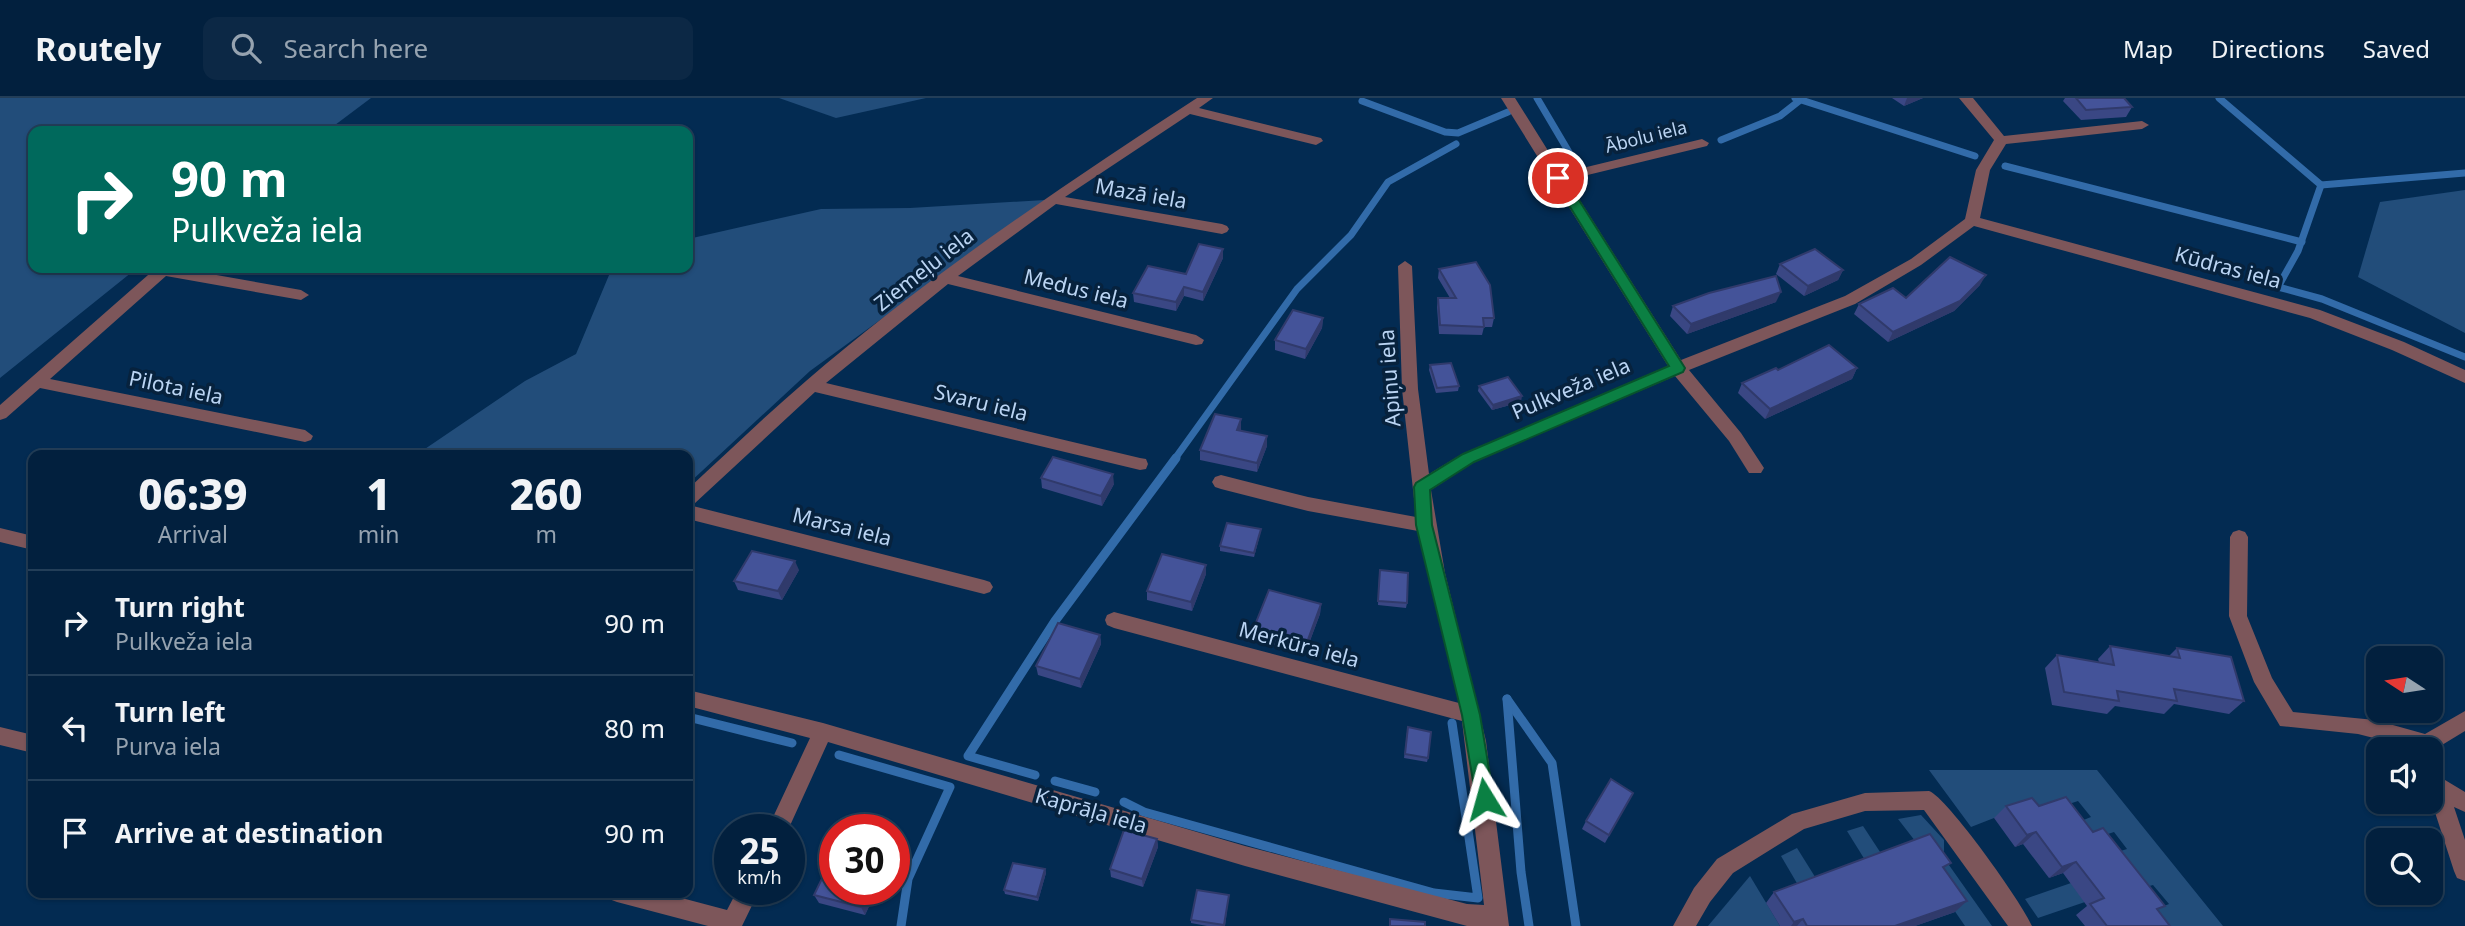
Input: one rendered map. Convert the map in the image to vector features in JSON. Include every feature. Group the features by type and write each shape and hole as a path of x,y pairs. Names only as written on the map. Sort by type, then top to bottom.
{"street":[{"name":"Ziemeļu iela","path":"693,494 812,385 945,278 1053,199 1206,98"},
{"path":"1507,98 1678,368 1735,438 1755,468"},
{"path":"1966,98 2001,140"},
{"path":"1190,110 1316,141"},
{"path":"2001,140 2142,125"},
{"path":"1972,221 1983,170 2001,140"},
{"name":"Ābolu iela","path":"1558,178 1702,143"},
{"name":"Mazā iela","path":"1053,199 1222,229"},
{"name":"Pulkveža iela","path":"1422,487 1468,458 1678,368 1850,300 1916,262 1972,221"},
{"name":"Kūdras iela","path":"1972,221 2315,314 2398,346 2465,377"},
{"name":"Apiņu iela","path":"1405,266 1410,389 1422,487"},
{"path":"0,414 160,273"},
{"path":"185,273 302,295"},
{"name":"Medus iela","path":"945,278 1196,340"},
{"name":"Pilota iela","path":"38,382 305,436"},
{"name":"Svaru iela","path":"812,385 1140,464"},
{"path":"1221,482 1308,504 1424,525"},
{"path":"1422,487 1424,525 1471,715 1482,777 1497,921"},
{"name":"Marsa iela","path":"693,513 984,587"},
{"path":"0,535 28,542"},
{"path":"2239,537 2238,616 2264,682 2287,720 2360,725 2394,731 2406,737"},
{"name":"Merkūra iela","path":"1114,620 1471,715"},
{"name":"Kaprāļa iela","path":"693,699 823,732 1245,856 1497,921"},
{"path":"2441,737 2465,720"},
{"path":"785,814 823,732"},
{"path":"0,736 28,743"},
{"path":"2443,786 2465,803"},
{"path":"1684,926 1702,895 1725,866 1798,821 1865,802 1928,800 1952,828 2021,926"},
{"path":"2443,808 2465,871"},
{"path":"640,898 733,922 741,905"}],"shaded area":[{"path":"0,98 371,98 334,126 28,126 28,273 131,273 0,378"},
{"path":"779,98 926,98 836,118"},
{"path":"2465,190 2465,333 2358,277 2380,202"},
{"path":"1045,200 810,371 693,479 693,450 423,450 525,381 576,354 610,273 693,273 693,238 821,209 910,208"},
{"path":"1929,770 2097,770 2223,926 2157,926 2146,913 2169,904 2153,885 2139,889 2111,854 2127,849 2114,832 2090,840 2076,823 2091,817 2078,801 2027,818 1994,818 1971,827"},
{"path":"1921,815 1944,840 1944,858 1992,926 1965,926 1932,878 1919,846 1898,819"},
{"path":"1863,826 1884,858 1865,860 1847,831"},
{"path":"1797,848 1817,880 1798,885 1781,856"},
{"path":"1750,876 1780,926 1708,926"},
{"path":"2071,883 2085,902 2038,918 2025,899"}],"building":[{"path":"2076,98 2124,98 2132,107 2086,110"},
{"path":"1199,244 1223,249 1203,292 1184,287 1176,302 1133,293 1148,266 1186,274"},
{"path":"1815,249 1843,270 1808,286 1780,264"},
{"path":"1950,257 1986,275 1960,301 1893,332 1859,304 1893,288 1906,298"},
{"path":"1476,262 1490,285 1494,318 1483,318 1484,327 1440,325 1438,298 1456,298 1439,269"},
{"path":"1776,276 1781,292 1691,324 1673,306 1709,293"},
{"path":"1293,310 1323,318 1306,349 1275,340"},
{"path":"1829,345 1857,368 1770,409 1742,383 1776,368 1778,370"},
{"path":"1451,363 1459,386 1437,388 1430,365"},
{"path":"1508,377 1522,396 1493,405 1479,386"},
{"path":"1215,414 1241,419 1237,430 1267,436 1257,463 1200,450"},
{"path":"1053,457 1113,474 1101,496 1041,478"},
{"path":"1227,523 1261,529 1254,553 1220,546"},
{"path":"752,551 795,561 778,591 734,581"},
{"path":"1162,554 1206,565 1191,602 1147,591"},
{"path":"1380,570 1408,573 1407,603 1378,601"},
{"path":"1269,590 1321,604 1306,645 1253,630"},
{"path":"1058,623 1100,635 1080,679 1036,666"},
{"path":"2110,646 2180,658 2177,648 2231,657 2244,701 2174,689 2177,701 2117,691 2119,701 2064,692 2057,655 2114,665"},
{"path":"1408,727 1431,732 1428,758 1405,754"},
{"path":"1611,779 1633,793 1609,835 1586,821"},
{"path":"2066,797 2093,832 2103,828 2165,906 2157,909 2170,926 2107,926 2090,904 2104,898 2076,862 2062,867 2036,832 2027,835 2006,806 2032,798 2039,806"},
{"path":"1124,830 1157,839 1142,879 1110,869"},
{"path":"1930,834 1951,863 1943,867 1967,901 1895,926 1807,926 1803,919 1794,922 1774,892"},
{"path":"1013,863 1045,869 1037,897 1004,890"},
{"path":"1197,890 1229,895 1224,925 1191,920"},
{"path":"1390,919 1425,922 1425,926 1390,926"}],"waterway":[{"path":"1537,98 1573,159"},
{"path":"1795,98 1975,156"},
{"path":"2219,98 2321,185"},
{"path":"1362,101 1445,132 1458,133 1508,112"},
{"path":"1721,140 1780,116 1799,101"},
{"path":"1174,460 1297,289 1351,235 1388,182 1456,144"},
{"path":"2005,166 2301,242"},
{"path":"2321,185 2465,173"},
{"path":"2301,242 2321,185"},
{"path":"2301,242 2278,287 2322,299 2465,357"},
{"path":"1035,775 968,756 1055,621 1176,458"},
{"path":"1529,926 1521,872 1507,699 1552,763 1576,926"},
{"path":"693,718 792,743"},
{"path":"1124,802 1144,812 1434,893 1478,898 1452,723"},
{"path":"839,755 950,787 908,879 901,926"},
{"path":"1055,781 1095,792"}],"route":[{"path":"1485,799 1471,715 1424,525 1422,487 1468,458 1678,368 1558,178"}]}
